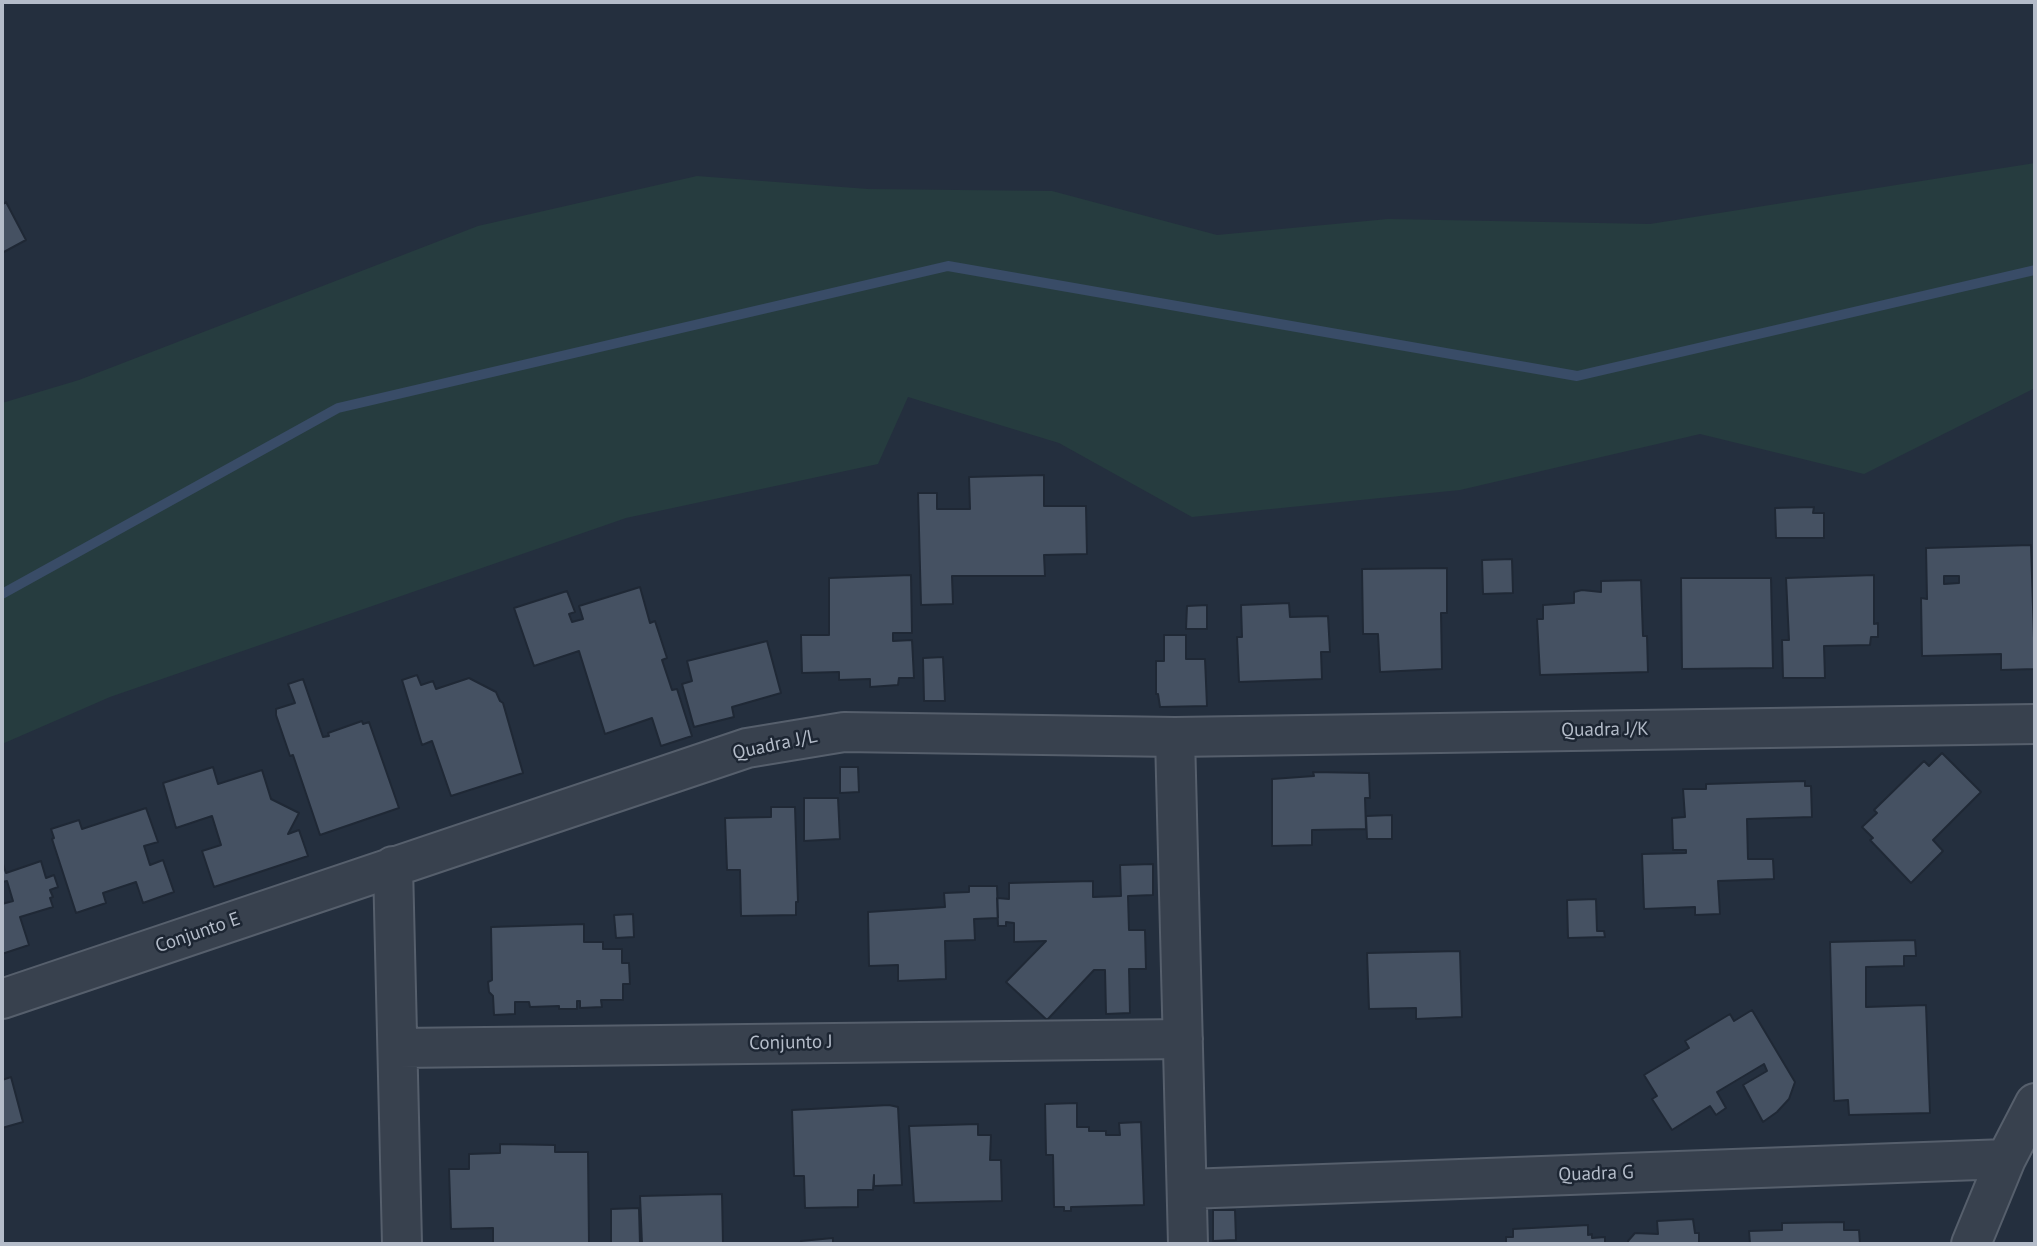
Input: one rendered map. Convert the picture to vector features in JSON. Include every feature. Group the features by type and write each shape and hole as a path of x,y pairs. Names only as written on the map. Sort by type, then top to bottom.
{"street":[{"name":"Quadra J/K","path":"1175,737 2035,724"},
{"name":"Quadra J/L","path":"393,866 747,748 844,732 1175,737"},
{"path":"1175,737 1188,1244"},
{"path":"393,866 402,1244"},
{"name":"Conjunto E","path":"2,999 393,866"},
{"name":"Conjunto J","path":"399,1048 1183,1039"},
{"path":"1971,1244 2006,1159 2035,1103"},
{"name":"Quadra G","path":"1187,1189 2006,1159"}],"green space":[{"path":"2035,163 2035,388 1864,474 1700,434 1460,490 1192,517 1059,443 908,397 878,464 626,518 110,697 2,744 2,403 79,380 478,226 697,176 868,189 1052,191 1217,235 1388,219 1650,224"}],"building":[{"path":"6,202 26,240 2,253 2,205"},
{"path":"1044,475 1044,506 1086,506 1087,554 1044,555 1045,576 952,576 953,604 921,605 918,493 937,493 937,509 970,509 969,477"},
{"path":"1814,507 1813,513 1824,513 1824,538 1776,538 1775,508"},
{"path":"2031,545 2035,669 2001,670 2001,654 1922,656 1921,598 1927,599 1926,548","holes":["1944,576 1959,576 1959,583 1944,584"]},
{"path":"1512,559 1513,593 1483,594 1482,560"},
{"path":"1447,568 1447,613 1441,613 1442,669 1380,672 1378,634 1363,634 1362,569"},
{"path":"911,575 912,633 893,633 893,641 912,640 914,678 899,678 898,685 870,687 870,679 839,680 839,672 802,673 801,635 829,635 829,578"},
{"path":"1874,575 1874,624 1878,623 1878,637 1871,637 1870,645 1824,646 1825,678 1783,678 1782,640 1789,640 1786,578"},
{"path":"1681,578 1771,578 1773,668 1682,669"},
{"path":"1641,580 1643,636 1647,636 1648,672 1540,675 1537,619 1543,619 1543,605 1574,603 1574,592 1582,590 1601,592 1601,581"},
{"path":"640,587 650,623 655,621 667,658 662,660 672,690 677,689 692,736 661,746 652,718 605,734 579,651 534,666 514,608 567,591 575,612 569,614 572,622 583,619 579,606"},
{"path":"1289,603 1290,617 1328,616 1330,652 1321,652 1322,679 1239,682 1237,637 1242,637 1241,605"},
{"path":"1207,605 1207,629 1186,629 1187,606"},
{"path":"1164,635 1186,635 1186,659 1205,659 1207,706 1160,707 1156,694 1156,661 1164,661"},
{"path":"767,641 781,693 732,707 734,717 694,727 682,684 692,681 687,661"},
{"path":"943,657 945,701 924,701 923,658"},
{"path":"417,675 421,685 433,681 436,689 469,678 496,692 503,703 523,773 451,796 432,741 422,745 402,680"},
{"path":"303,679 323,737 362,721 363,724 369,722 399,808 320,835 293,755 290,756 276,715 276,709 295,703 288,684"},
{"path":"1942,753 1981,792 1933,840 1943,851 1911,883 1870,840 1873,838 1862,827 1877,813 1874,810 1924,761 1929,766"},
{"path":"213,767 218,784 262,770 271,799 299,813 288,834 299,830 308,856 214,887 202,851 221,845 212,816 176,828 163,783"},
{"path":"840,767 858,767 859,792 840,793"},
{"path":"1313,772 1369,773 1370,798 1365,798 1366,829 1312,830 1312,845 1272,846 1272,779 1314,776"},
{"path":"1805,781 1805,786 1811,786 1812,817 1747,819 1748,859 1773,859 1774,879 1718,881 1720,914 1695,915 1695,907 1644,909 1642,854 1686,853 1686,850 1673,850 1672,818 1685,817 1683,789 1706,789 1706,784"},
{"path":"804,798 838,798 840,839 804,841"},
{"path":"771,807 795,807 798,902 796,915 741,916 740,870 727,870 725,818 771,817"},
{"path":"146,808 158,842 144,846 150,865 163,860 174,892 143,903 136,882 103,893 106,903 76,913 51,829 79,820 82,829"},
{"path":"1392,815 1392,839 1367,839 1366,816"},
{"path":"2,861 6,873 41,861 46,878 54,875 58,887 50,890 53,907 20,917 29,945 2,954 2,904 13,901 7,881 2,882"},
{"path":"1153,864 1153,895 1128,896 1129,930 1145,930 1146,969 1129,969 1130,1013 1106,1014 1105,970 1094,970 1047,1020 1006,982 1046,941 1014,942 1014,923 1006,922 1006,926 998,926 997,898 1009,899 1009,883 1093,881 1093,897 1121,896 1120,865"},
{"path":"969,886 997,886 998,918 974,919 975,940 945,941 946,979 898,981 898,965 869,966 868,912 945,907 944,893 969,892"},
{"path":"1596,899 1597,931 1604,931 1605,937 1568,938 1567,900"},
{"path":"633,914 634,937 616,938 614,915"},
{"path":"584,924 584,942 603,942 603,949 622,949 622,963 629,963 630,984 623,984 623,1000 601,1000 602,1007 580,1008 580,1001 577,1001 577,1009 559,1009 559,1006 530,1007 529,1002 515,1002 515,1014 494,1015 493,996 489,992 488,982 492,980 491,927"},
{"path":"1915,940 1916,956 1904,956 1904,966 1866,967 1866,1007 1926,1005 1930,1113 1849,1115 1848,1100 1834,1101 1830,942"},
{"path":"1460,951 1462,1017 1416,1019 1416,1008 1369,1009 1367,953"},
{"path":"1752,1010 1795,1082 1789,1099 1763,1122 1743,1085 1767,1071 1764,1064 1717,1092 1726,1108 1716,1115 1710,1106 1672,1130 1652,1099 1657,1096 1644,1075 1689,1048 1685,1041 1730,1014 1734,1021"},
{"path":"11,1077 23,1122 2,1128 2,1080"},
{"path":"1077,1103 1077,1127 1089,1127 1089,1131 1106,1131 1106,1135 1120,1135 1119,1123 1141,1122 1144,1205 1071,1207 1071,1211 1064,1211 1064,1207 1054,1207 1053,1155 1046,1155 1045,1104"},
{"path":"889,1105 898,1107 902,1185 874,1186 874,1175 873,1190 858,1190 858,1207 805,1208 804,1176 794,1176 792,1110"},
{"path":"978,1124 978,1135 991,1135 990,1160 1001,1160 1002,1201 914,1203 909,1126"},
{"path":"500,1144 555,1145 555,1152 588,1152 589,1244 493,1244 493,1228 451,1229 449,1169 469,1169 469,1154 500,1153"},
{"path":"722,1194 723,1244 642,1244 640,1196"},
{"path":"639,1208 640,1244 611,1244 611,1209"},
{"path":"1213,1210 1235,1210 1236,1240 1213,1241"},
{"path":"1693,1219 1695,1233 1699,1233 1699,1244 1629,1244 1628,1241 1635,1233 1658,1234 1657,1221"},
{"path":"1844,1222 1844,1230 1859,1230 1860,1244 1750,1244 1749,1231 1782,1230 1782,1223"},
{"path":"1588,1225 1588,1235 1592,1234 1592,1238 1605,1237 1605,1244 1506,1244 1506,1237 1513,1237 1513,1229"},
{"path":"833,1238 833,1244 802,1244 801,1241"}],"waterway":[{"path":"2,594 338,408 948,266 1577,376 2035,270"}]}
